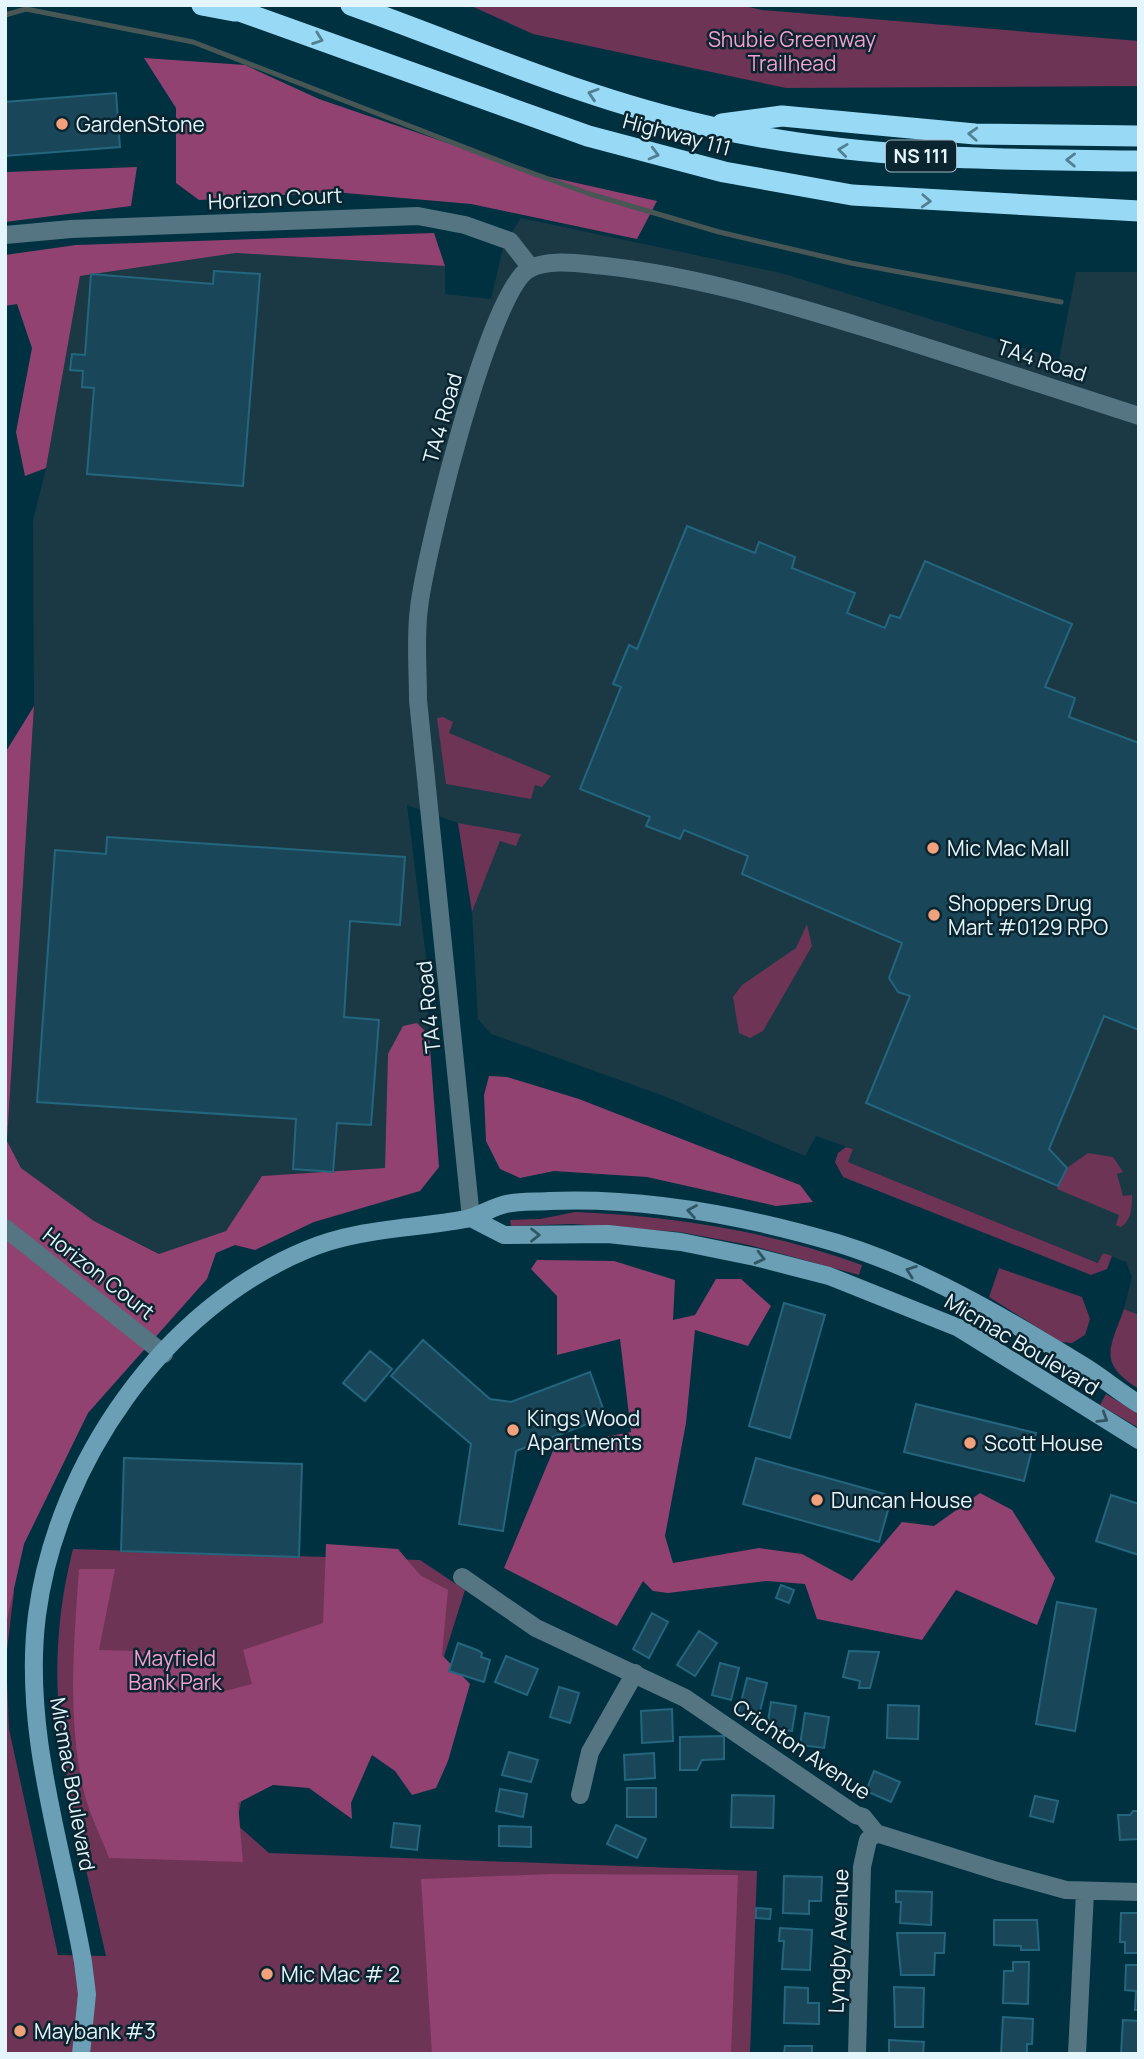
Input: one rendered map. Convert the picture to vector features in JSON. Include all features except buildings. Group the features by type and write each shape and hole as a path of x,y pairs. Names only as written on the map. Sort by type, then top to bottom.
{"highway":[{"path":"202,5 254,15"},
{"name":"Highway 111","path":"223,5 513,110 663,156 737,174 839,193 976,204 1139,211"},
{"name":"Highway 111","path":"351,5 562,84 706,126 778,141 892,155 1139,161"},
{"path":"706,126 782,116 975,134 1139,136"},
{"path":"976,204 1074,222 1139,225"}],"street":[{"name":"Horizon Court","path":"5,235 71,229 418,216 465,225 510,240 531,268"},
{"name":"TA4 Road","path":"471,1218 418,700 419,611 435,522 479,370 512,289 520,276 531,268 577,264 626,269 769,297 1139,416"},
{"name":"Micmac Boulevard","path":"81,2054 87,1994 35,1706 37,1616 41,1587 57,1529 86,1462 106,1428 164,1354 228,1293 253,1276 309,1248 376,1230 471,1218 506,1204 575,1200 638,1203 708,1214 838,1244 927,1276 1085,1367 1139,1404"},
{"name":"Micmac Boulevard","path":"471,1218 504,1235 608,1234 681,1242 755,1256 829,1276 959,1328 1139,1440"},
{"name":"Horizon Court","path":"5,1228 164,1354"},
{"name":"Crichton Avenue","path":"462,1577 536,1628 685,1698 863,1817 876,1833 997,1871 1085,1892 1139,1892"},
{"path":"580,1795 590,1752 635,1673"},
{"name":"Lyngby Avenue","path":"857,2054 862,1867 869,1840 876,1833"},
{"path":"1077,2054 1085,1892"}],"shaded area":[{"name":"Mic Mac Mall","path":"521,218 781,273 1059,359 1076,272 1139,272 1139,1315 1124,1309 1132,1277 1126,1262 1103,1253 1099,1263 848,1162 853,1149 816,1136 805,1156 664,1096 491,1034 478,1019 472,912 500,841 521,834 458,823 407,805 426,957 429,1035 417,1023 388,1054 385,1168 262,1176 226,1231 160,1254 94,1221 21,1168 7,1141 34,706 33,521 46,468 80,276 236,253 445,266 445,294 491,299 504,244"}],"green space":[{"name":"Shubie Greenway Trailhead","path":"469,5 740,5 762,10 1139,41 1139,86 786,88 533,34"},
{"path":"144,58 245,65 319,99 541,175 657,201 637,239 471,204 334,192 199,200 176,183 176,108"},
{"path":"137,167 131,206 5,222 7,172"},
{"path":"434,233 445,266 236,253 80,276 46,468 25,476 16,432 32,348 17,304 5,306 5,255 76,245"},
{"path":"34,706 7,1141 21,1168 94,1221 159,1254 226,1231 262,1176 385,1168 388,1054 403,1026 417,1023 429,1035 439,1167 420,1191 314,1222 255,1250 235,1245 216,1253 207,1279 88,1413 24,1544 5,1629 5,753"},
{"path":"443,717 453,722 449,733 551,776 542,787 535,785 531,799 446,784 437,718"},
{"path":"458,823 521,834 516,846 500,841 472,912"},
{"path":"807,924 812,946 763,1031 750,1038 739,1033 733,997 742,985 796,948"},
{"path":"489,1076 507,1077 579,1099 800,1185 813,1202 776,1206 647,1177 554,1171 520,1178 500,1169 486,1141 484,1095"},
{"path":"846,1147 853,1149 848,1162 1098,1263 1103,1253 1112,1256 1107,1269 1091,1275 843,1177 835,1162 838,1153"},
{"path":"1088,1153 1113,1157 1123,1172 1117,1174 1123,1196 1132,1195 1132,1204 1129,1217 1121,1227 1116,1225 1119,1215 1057,1189 1067,1168"},
{"path":"575,1212 648,1217 720,1227 792,1243 862,1265 859,1275 749,1245 680,1232 573,1224 511,1226 510,1220 540,1219"},
{"path":"537,1260 614,1261 675,1280 673,1320 695,1315 716,1279 741,1279 771,1306 748,1346 695,1330 686,1423 665,1536 673,1563 759,1548 802,1554 852,1581 902,1522 934,1526 980,1493 1012,1510 1055,1578 1037,1625 956,1590 922,1640 817,1619 805,1584 767,1581 668,1593 653,1591 643,1581 617,1626 504,1568 555,1446 631,1432 620,1339 557,1355 557,1296 531,1269"},
{"path":"999,1268 1082,1297 1090,1319 1085,1335 1072,1343 1061,1342 989,1297"},
{"path":"1124,1309 1139,1315 1139,1389 1126,1380 1112,1363 1112,1345"},
{"path":"1106,1394 1139,1414 1139,1428 1100,1405"},
{"name":"Mayfield Bank Park","path":"326,1544 398,1549 420,1575 448,1590 442,1655 470,1684 448,1761 436,1788 412,1795 395,1771 372,1755 351,1803 352,1819 309,1788 273,1785 238,1803 243,1862 109,1858 85,1797 75,1733 73,1679 79,1569 115,1569 99,1650 208,1653 221,1692 252,1684 243,1650 323,1623"},
{"name":"Mayfield Bank Park","path":"5,1546 14,1592 6,1658 9,1729 58,1955 106,1956 71,1803 58,1705 62,1603 73,1549 420,1560 465,1590 427,1710 327,1743 251,1760 236,1824 269,1853 757,1871 750,2054 5,2054"},
{"path":"550,1874 738,1875 731,2054 432,2054 421,1879"}],"waterway":[{"path":"5,15 26,9 193,42 590,194 719,232 851,263 1061,302"}],"place":[{"name":"GardenStone","path":"62,124"},
{"name":"Mic Mac Mall","path":"933,848"},
{"name":"Shoppers Drug Mart #0129 RPO","path":"934,915"},
{"name":"Kings Wood Apartments","path":"513,1430"},
{"name":"Scott House","path":"970,1443"},
{"name":"Duncan House","path":"817,1500"},
{"name":"Mic Mac # 2","path":"267,1974"},
{"name":"Maybank #3","path":"20,2031"}]}
